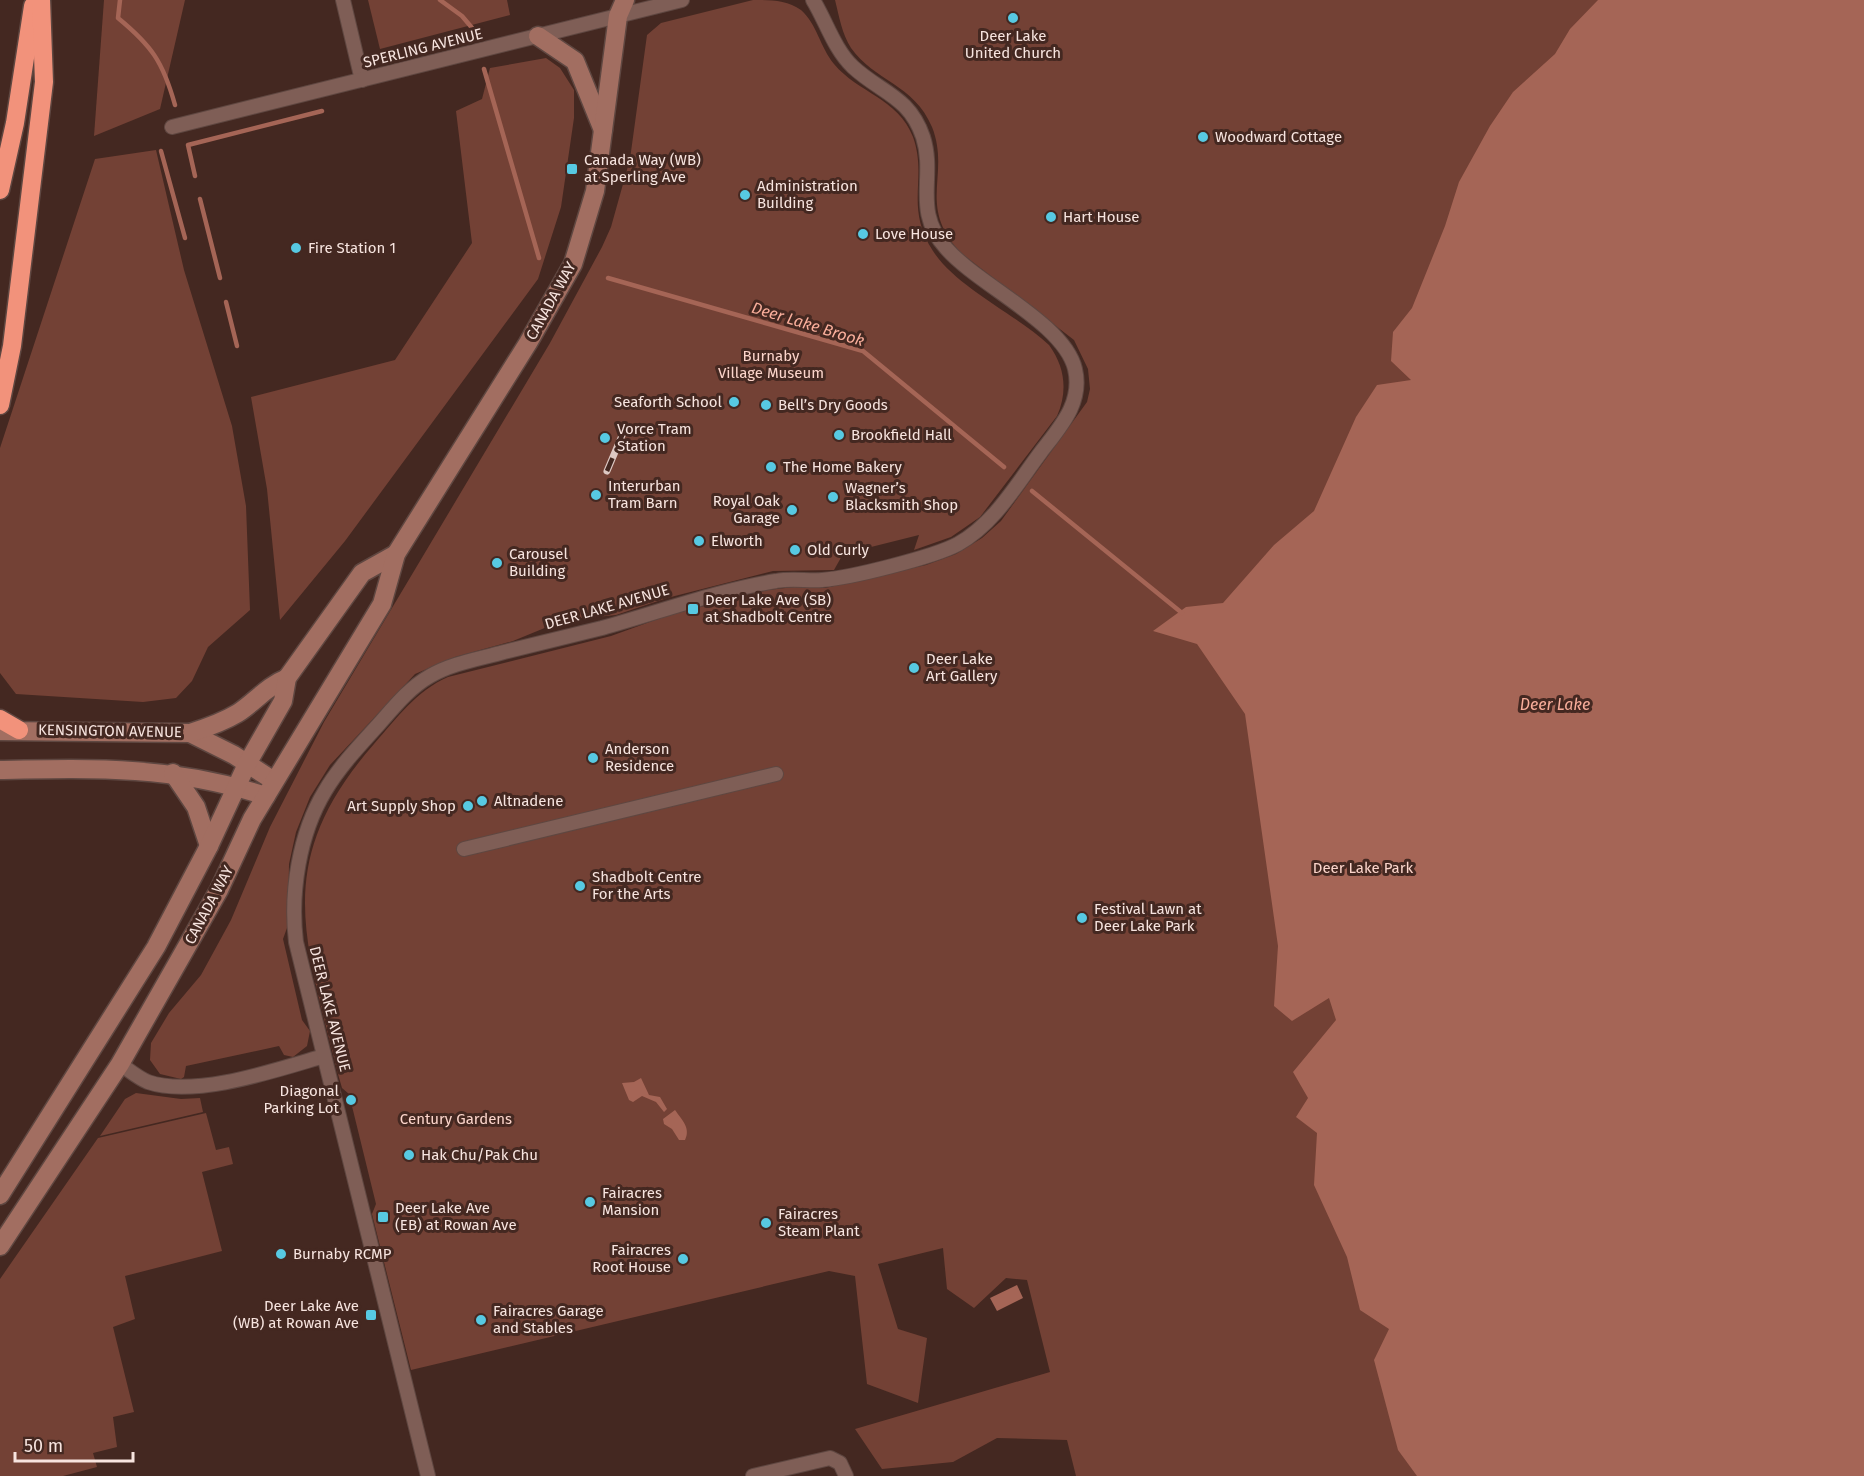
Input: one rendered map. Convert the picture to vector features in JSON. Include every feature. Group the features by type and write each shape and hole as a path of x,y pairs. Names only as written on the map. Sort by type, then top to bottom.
{"highway":[{"path":"0,190 15,123 34,0"},
{"path":"0,405 12,346 44,82 41,0"},
{"path":"0,719 19,730"}],"main road":[{"name":"CANADA WAY","path":"0,1246 120,1065 219,890 270,788 382,604 396,554 528,343 573,264 595,191 619,5"},
{"path":"538,36 575,61 604,132"},
{"name":"CANADA WAY","path":"0,1195 156,947 209,846 247,764 283,700 287,678 362,573 396,554"},
{"path":"190,733 224,721 272,685 287,678"},
{"name":"KENSINGTON AVENUE","path":"0,731 190,733 247,764 270,788"},
{"path":"0,770 111,768 173,773 236,787 270,788"},
{"path":"173,773 196,807 209,846"}],"street":[{"path":"343,0 362,80"},
{"name":"SPERLING AVENUE","path":"172,127 538,36 619,5 682,0"},
{"name":"DEER LAKE AVENUE","path":"428,1476 295,933 295,906 300,861 307,832 322,794 364,740 407,693 427,678 460,663 603,627 707,596 778,580 829,579 942,551 972,535 991,518 1072,407 1077,381 1073,363 1065,346 1058,337 963,264 940,242 927,218 926,150 916,120 895,95 866,77 845,58 813,0"},
{"path":"464,849 776,774"},
{"path":"120,1065 144,1081 185,1088 221,1082 324,1056"},
{"path":"753,1476 824,1458 837,1461 846,1476"}],"green space":[{"path":"104,0 185,0 160,109 94,136"},
{"path":"368,0 507,0 510,15 380,49"},
{"name":"Burnaby Village Museum","path":"753,0 784,2 801,10 811,22 834,64 854,82 898,113 913,137 917,152 918,206 924,235 933,251 957,277 1049,345 1059,362 1063,379 1063,397 1057,416 980,517 951,537 914,550 919,535 843,554 834,570 773,571 667,598 616,615 577,619 547,627 513,641 455,657 415,674 330,765 310,797 296,832 289,864 288,925 283,939 302,1020 310,1031 307,1046 293,1057 284,1055 279,1046 186,1066 184,1077 181,1079 160,1074 150,1060 151,1043 169,1013 201,975 231,920 270,827 324,722 550,343 602,247 611,227 630,159 647,35 661,23"},
{"name":"Deer Lake Park","path":"835,0 1864,0 1864,1476 1076,1476 1067,1440 997,1438 953,1462 882,1469 855,1429 1050,1372 1027,1280 1006,1278 974,1308 947,1289 943,1248 878,1264 898,1329 927,1338 918,1403 867,1384 855,1276 829,1271 411,1370 372,1214 376,1204 349,1094 342,1088 338,1074 315,982 308,941 305,902 309,864 320,826 342,786 374,744 408,706 426,690 448,677 611,636 669,615 768,590 794,587 825,588 926,565 956,554 982,538 1001,521 1087,402 1090,389 1088,369 1074,340 961,253 948,236 940,220 937,205 937,144 932,127 915,101 860,59 851,48 843,31"},
{"path":"546,58 560,68 574,90 574,118 561,207 538,279 345,541 280,620 267,489 251,397 395,360 472,243 456,111 482,99 490,68"},
{"path":"156,150 184,270 232,426 246,506 250,610 208,647 192,681 176,698 143,702 16,694 0,673 0,448 95,159"},
{"path":"136,1093 181,1099 200,1098 203,1112 100,1136 125,1099"},
{"path":"206,1113 216,1150 229,1147 233,1164 202,1172 222,1251 125,1276 135,1319 113,1327 134,1412 113,1417 117,1447 93,1453 97,1467 63,1476 0,1476 0,1279 98,1138"}],"water":[{"name":"Deer Lake","path":"1598,0 1864,0 1864,1476 1417,1476 1398,1450 1374,1360 1389,1329 1360,1310 1347,1257 1314,1185 1317,1133 1296,1117 1308,1098 1293,1072 1336,1020 1329,998 1292,1021 1274,1006 1278,946 1245,714 1197,644 1153,631 1186,607 1223,603 1274,545 1314,511 1356,417 1377,385 1411,380 1391,361 1393,332 1412,308 1445,226 1459,182 1490,126 1513,92 1555,54 1570,29"},
{"path":"641,1078 649,1095 660,1097 667,1109 664,1112 656,1102 642,1096 633,1102 629,1100 622,1083 634,1082"},
{"path":"675,1110 686,1128 685,1140 679,1140 672,1129 664,1124 663,1119"},
{"path":"1017,1285 1023,1298 997,1311 990,1298"}],"waterway":[{"path":"120,0 118,18 140,37 155,56 166,77 175,105"},
{"name":"Deer Lake Brook","path":"440,0 462,16 473,29"},
{"name":"Deer Lake Brook","path":"484,69 539,258"},
{"path":"195,176 188,145 322,111"},
{"path":"161,151 185,238"},
{"path":"200,199 220,278"},
{"name":"Deer Lake Brook","path":"608,278 863,351 1004,467"},
{"path":"226,302 237,346"},
{"name":"Deer Lake Brook","path":"1032,491 1182,613"}],"railway":[{"path":"607,471 626,426"}],"place":[{"name":"Deer Lake United Church","path":"1013,18"},
{"name":"Woodward Cottage","path":"1203,137"},
{"name":"Canada Way (WB) at Sperling Ave","path":"572,169"},
{"name":"Administration Building","path":"745,195"},
{"name":"Hart House","path":"1051,217"},
{"name":"Love House","path":"863,234"},
{"name":"Fire Station 1","path":"296,248"},
{"name":"Seaforth School","path":"734,402"},
{"name":"Bell’s Dry Goods","path":"766,405"},
{"name":"Brookfield Hall","path":"839,435"},
{"name":"Vorce Tram Station","path":"605,438"},
{"name":"The Home Bakery","path":"771,467"},
{"name":"Interurban Tram Barn","path":"596,495"},
{"name":"Wagner’s Blacksmith Shop","path":"833,497"},
{"name":"Royal Oak Garage","path":"792,510"},
{"name":"Elworth","path":"699,541"},
{"name":"Old Curly","path":"795,550"},
{"name":"Carousel Building","path":"497,563"},
{"name":"Deer Lake Ave (SB) at Shadbolt Centre","path":"693,609"},
{"name":"Deer Lake Art Gallery","path":"914,668"},
{"name":"Anderson Residence","path":"593,758"},
{"name":"Altnadene","path":"482,801"},
{"name":"Art Supply Shop","path":"468,806"},
{"name":"Shadbolt Centre For the Arts","path":"580,886"},
{"name":"Festival Lawn at Deer Lake Park","path":"1082,918"},
{"name":"Diagonal Parking Lot","path":"351,1100"},
{"name":"Hak Chu/Pak Chu","path":"409,1155"},
{"name":"Fairacres Mansion","path":"590,1202"},
{"name":"Deer Lake Ave (EB) at Rowan Ave","path":"383,1217"},
{"name":"Fairacres Steam Plant","path":"766,1223"},
{"name":"Burnaby RCMP","path":"281,1254"},
{"name":"Fairacres Root House","path":"683,1259"},
{"name":"Deer Lake Ave (WB) at Rowan Ave","path":"371,1315"},
{"name":"Fairacres Garage and Stables","path":"481,1320"}],"park label":[{"name":"Century Gardens","path":"456,1119"}]}
